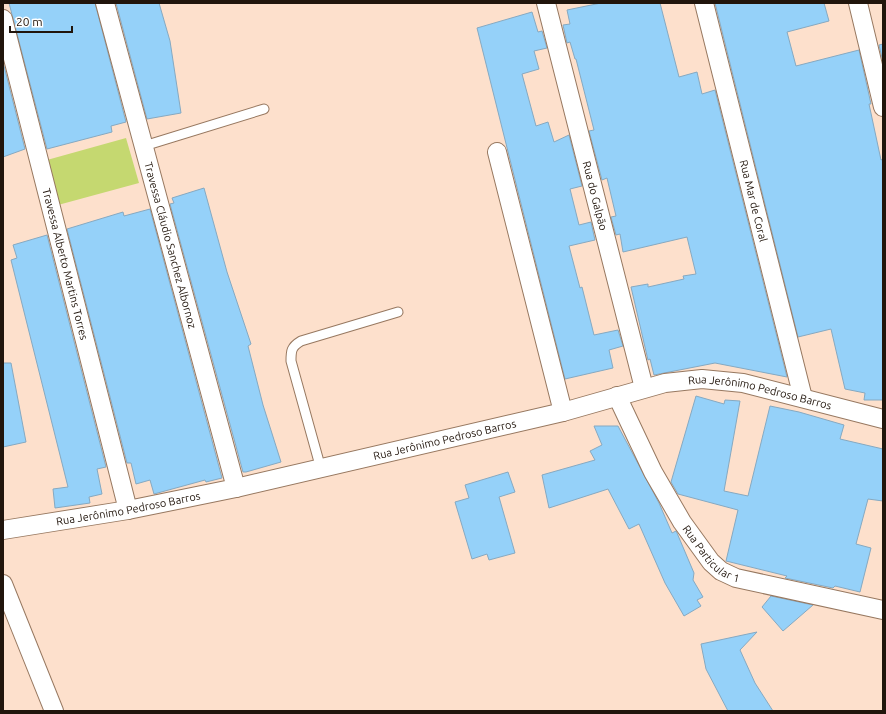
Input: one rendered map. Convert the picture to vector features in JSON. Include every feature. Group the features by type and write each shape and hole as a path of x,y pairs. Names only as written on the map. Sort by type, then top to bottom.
{"street":[{"name":"Travessa Cláudio Sanchez Albornoz","path":"105,3 236,488"},
{"name":"Rua do Galpão","path":"546,3 644,388"},
{"name":"Rua Mar de Coral","path":"704,3 803,398"},
{"path":"858,3 883,107"},
{"name":"Travessa Alberto Martins Torres","path":"3,19 128,510"},
{"path":"497,152 563,412"},
{"name":"Rua Jerônimo Pedroso Barros","path":"3,530 128,510 236,488 563,412 665,383 702,379 743,383 883,419"},
{"name":"Rua Particular 1","path":"617,396 653,472 682,522 700,550 721,571 736,578 883,610"},
{"path":"3,584 54,711"}],"lane":[{"path":"144,146 264,109"},
{"path":"321,469 291,361 290,351 294,345 301,341 398,312"}],"green space":[{"path":"126,138 139,183 58,205 47,160"}],"building":[{"path":"9,3 95,3 126,122 111,126 112,132 47,149"},
{"path":"116,3 159,3 170,41 181,113 147,119"},
{"path":"601,3 660,3 679,77 697,72 702,94 715,90 787,377 715,363 654,375 650,359 648,360 631,287 648,284 648,287 684,279 683,276 696,274 687,237 623,252 620,234 616,235 611,217 616,216 607,178 602,180 589,131 594,130 576,59 570,42 567,43 563,25 570,24 567,10"},
{"path":"715,3 824,3 829,21 787,32 796,66 859,50 881,160 883,159 883,400 864,400 865,393 845,389 831,329 798,337"},
{"path":"532,12 538,32 542,31 547,48 534,51 539,69 522,74 536,126 548,122 554,142 569,135 582,186 570,189 579,225 591,222 595,240 569,246 580,288 582,287 594,335 618,330 623,346 609,350 613,368 565,379 477,28"},
{"path":"883,44 883,62 879,45"},
{"path":"3,62 25,149 3,157"},
{"path":"204,188 227,272 251,344 248,346 263,405 281,462 246,472 243,472 170,204 174,203 172,198"},
{"path":"150,209 222,478 206,482 205,480 154,494 150,480 136,484 131,463 127,463 67,229 123,212 124,216"},
{"path":"47,235 106,467 97,469 102,494 89,497 90,503 55,508 53,489 68,487 11,260 17,258 13,245"},
{"path":"3,363 11,363 26,442 3,447"},
{"path":"696,396 724,404 725,400 740,401 724,491 748,496 770,406 799,412 844,425 840,439 883,449 883,501 868,499 856,544 871,548 860,592 835,586 833,588 785,578 787,576 726,561 738,510 678,494 671,482"},
{"path":"594,426 618,426 659,503 672,533 676,531 677,533 694,573 693,580 703,597 697,600 701,606 684,616 665,583 639,524 629,529 608,489 549,508 542,475 595,460 590,451 602,445"},
{"path":"508,472 515,492 499,497 515,553 489,560 487,554 472,559 455,502 469,498 465,485"},
{"path":"771,596 813,605 783,631 762,607"},
{"path":"757,632 740,650 755,683 773,711 728,711 706,669 701,644"}]}
